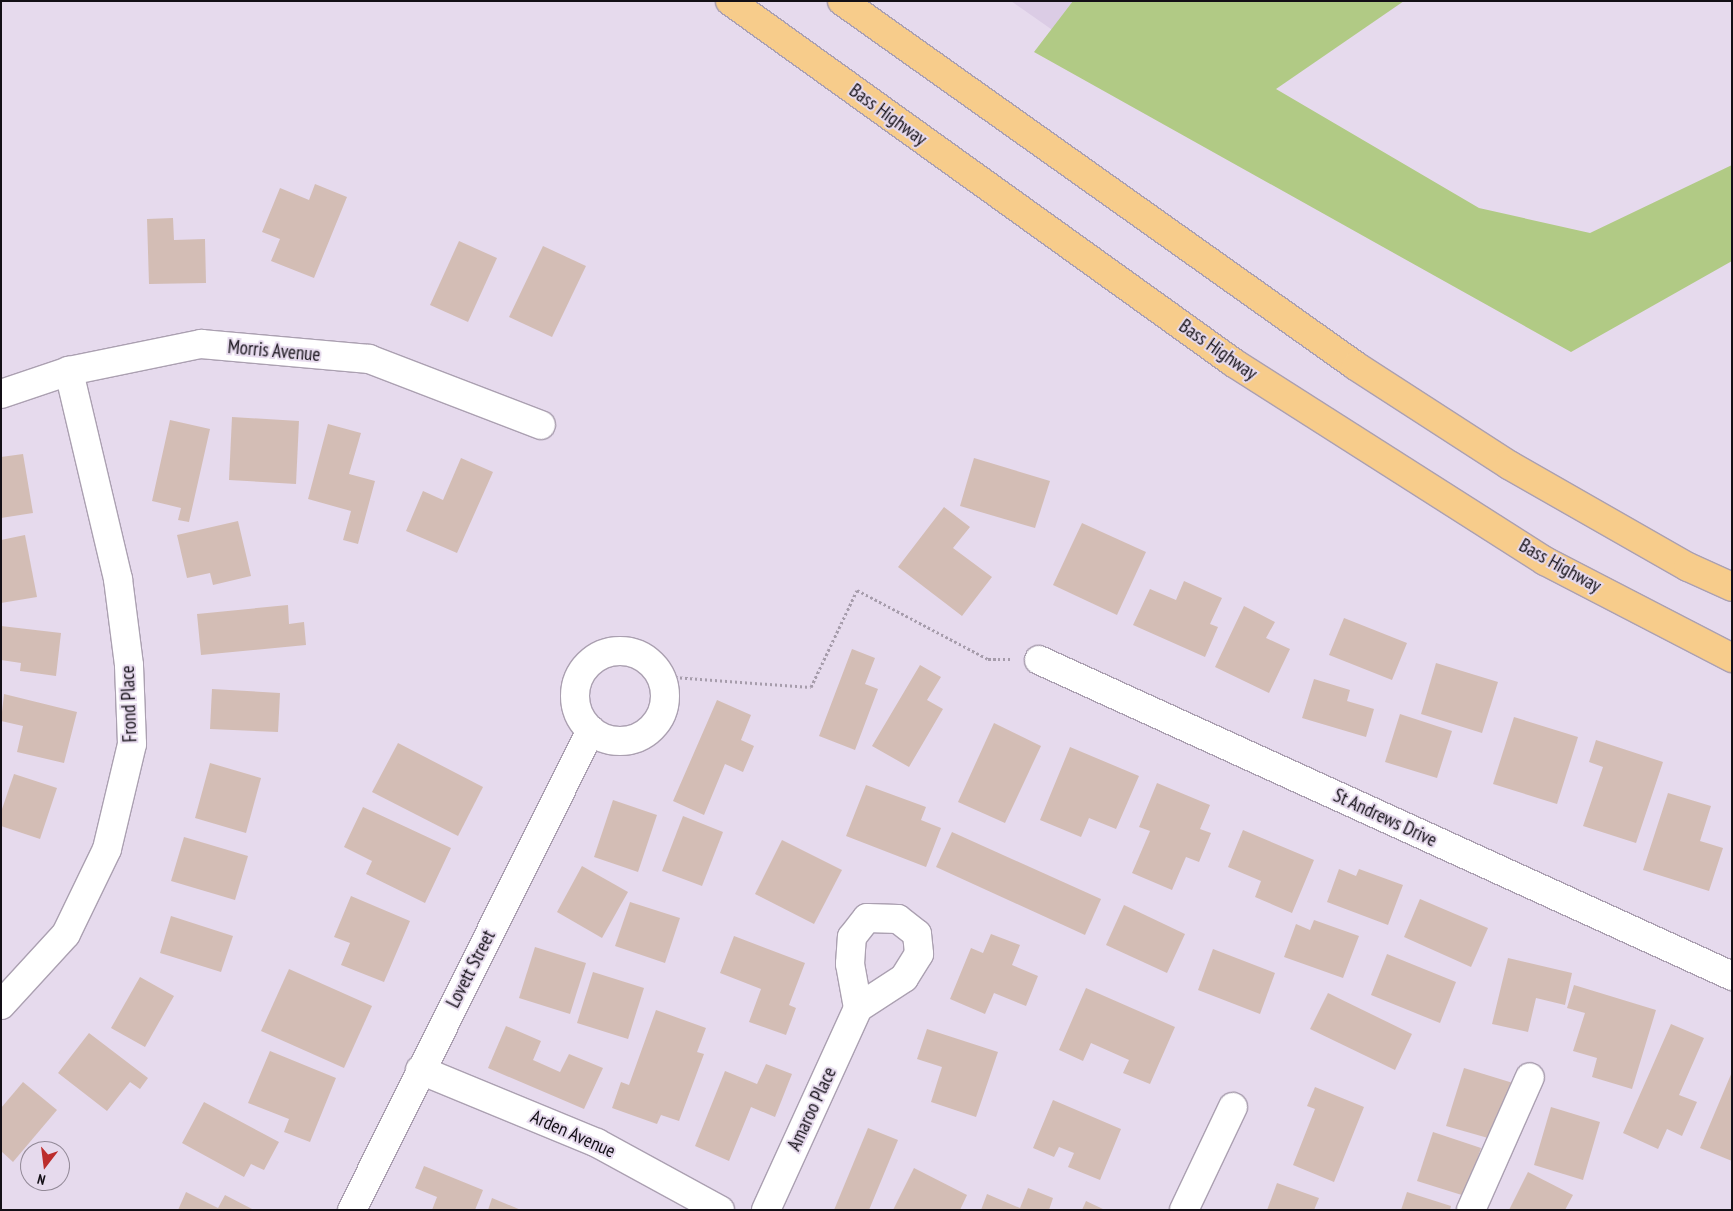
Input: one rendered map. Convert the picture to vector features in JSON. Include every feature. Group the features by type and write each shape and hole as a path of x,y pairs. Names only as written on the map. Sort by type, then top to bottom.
{"highway":[{"name":"Bass Highway","path":"730,1 1234,363 1545,561 1732,658"},
{"path":"842,1 1356,366 1510,465 1688,567 1732,587"}],"street":[{"name":"Morris Avenue","path":"1,394 70,371 202,344 369,359 541,425"},
{"name":"Frond Place","path":"1,1005 66,934 107,849 132,744 129,665 118,579 70,371"},
{"path":"626,651 652,664 660,676 664,705 659,719 650,730 637,738 623,741 608,739 591,730 576,709 574,694 577,679 585,666 597,656 626,651"},
{"name":"St Andrews Drive","path":"1039,660 1732,976"},
{"name":"Lovett Street","path":"352,1210 420,1070 591,730"},
{"name":"Amaroo Place","path":"766,1210 858,1008"},
{"name":"Arden Avenue","path":"420,1070 597,1143 720,1210"},
{"path":"1471,1210 1530,1076"},
{"path":"1184,1210 1233,1106"}],"path":[{"path":"660,676 811,688 857,590 988,659 1039,660"}],"shaded area":[{"path":"1011,1 1145,1 1101,64"}],"green space":[{"path":"1073,1 1404,1 1276,89 1479,208 1590,233 1732,165 1732,261 1571,352 1034,52"}],"building":[{"path":"315,184 347,197 314,278 271,261 280,239 262,232 280,188 309,200"},
{"path":"173,218 174,240 205,239 206,283 149,284 147,219"},
{"path":"459,241 497,258 468,322 430,305"},
{"path":"543,246 586,266 552,337 509,317"},
{"path":"232,417 299,421 296,484 229,480"},
{"path":"170,420 210,429 189,522 178,520 181,508 152,501"},
{"path":"328,424 361,433 349,474 375,481 358,544 343,540 351,511 308,499"},
{"path":"23,454 33,513 1,518 1,457"},
{"path":"461,458 493,472 457,553 406,531 423,491 443,500"},
{"path":"974,458 1050,481 1035,528 960,506"},
{"path":"944,507 970,527 953,548 992,577 962,616 898,567"},
{"path":"238,521 251,576 213,585 210,573 187,578 177,535"},
{"path":"1082,523 1146,552 1117,615 1053,585"},
{"path":"25,535 37,597 1,603 1,540"},
{"path":"1184,581 1222,598 1210,624 1218,627 1205,657 1133,625 1150,589 1176,600"},
{"path":"288,605 289,624 304,622 306,645 201,655 197,614"},
{"path":"1244,606 1275,622 1266,638 1290,649 1269,693 1215,667"},
{"path":"1344,618 1407,643 1392,680 1329,655"},
{"path":"1,626 61,633 56,676 20,671 21,663 1,660"},
{"path":"852,649 875,658 865,684 878,689 855,750 819,736"},
{"path":"1436,663 1498,682 1482,733 1421,714"},
{"path":"920,665 941,677 927,700 943,709 909,767 872,746"},
{"path":"1314,679 1350,690 1347,701 1374,709 1366,737 1302,718"},
{"path":"212,689 280,693 278,732 210,729"},
{"path":"4,694 77,712 64,763 17,752 23,726 1,721"},
{"path":"717,700 751,715 741,740 754,746 743,772 725,764 704,815 673,801"},
{"path":"1400,714 1452,731 1437,778 1385,762"},
{"path":"1514,717 1578,737 1557,804 1493,784"},
{"path":"994,723 1041,746 1005,823 958,802"},
{"path":"1596,740 1663,762 1636,843 1583,826 1603,767 1589,762"},
{"path":"398,743 483,787 458,836 372,792"},
{"path":"1070,747 1139,776 1116,829 1089,818 1081,837 1040,820"},
{"path":"210,763 261,778 246,833 195,818"},
{"path":"14,774 57,788 40,839 1,826 1,812"},
{"path":"1157,783 1210,805 1200,829 1211,833 1199,862 1186,857 1172,890 1132,873 1150,831 1139,827"},
{"path":"866,785 926,807 921,820 941,828 926,867 846,836"},
{"path":"1668,793 1711,806 1700,841 1723,848 1709,891 1643,870"},
{"path":"613,800 657,815 638,872 594,857"},
{"path":"363,807 451,848 425,903 366,874 372,861 344,847"},
{"path":"683,816 723,832 702,886 662,871"},
{"path":"1243,830 1314,860 1292,913 1255,897 1261,881 1228,867"},
{"path":"952,832 1101,899 1085,935 936,867"},
{"path":"184,837 248,856 235,900 171,881"},
{"path":"782,840 842,870 814,924 755,894"},
{"path":"582,866 628,892 602,938 557,912"},
{"path":"1339,869 1356,876 1359,869 1403,885 1388,925 1327,902"},
{"path":"351,896 410,921 384,982 341,965 350,943 334,937"},
{"path":"1420,899 1488,928 1471,967 1404,937"},
{"path":"630,902 680,918 665,963 615,946"},
{"path":"1124,905 1185,934 1167,973 1106,945"},
{"path":"171,916 233,936 221,972 160,953"},
{"path":"1314,920 1359,936 1343,978 1284,957 1296,924 1310,930"},
{"path":"991,934 1020,945 1012,965 1038,976 1026,1006 994,993 985,1014 950,999 971,948 983,953"},
{"path":"734,936 805,963 789,1005 796,1008 786,1035 749,1022 761,989 720,973"},
{"path":"535,947 586,963 570,1014 519,998"},
{"path":"1213,949 1275,973 1260,1014 1198,990"},
{"path":"1387,954 1456,982 1440,1023 1371,995"},
{"path":"1508,958 1572,973 1565,1005 1536,998 1528,1032 1492,1024"},
{"path":"289,969 372,1006 344,1068 261,1031"},
{"path":"593,972 644,988 628,1039 577,1023"},
{"path":"140,977 174,996 145,1047 111,1028"},
{"path":"1574,985 1656,1010 1632,1089 1592,1077 1597,1058 1573,1051 1585,1013 1567,1008"},
{"path":"1086,988 1175,1027 1150,1084 1123,1073 1129,1060 1091,1043 1083,1061 1059,1050"},
{"path":"1328,993 1412,1034 1395,1070 1310,1029"},
{"path":"656,1010 706,1028 697,1052 704,1054 679,1121 661,1115 657,1124 612,1108 621,1082 629,1085"},
{"path":"1671,1024 1704,1038 1679,1095 1697,1102 1682,1136 1667,1129 1658,1149 1623,1133"},
{"path":"506,1026 541,1041 533,1060 560,1072 569,1054 603,1068 584,1109 488,1068"},
{"path":"927,1029 998,1052 976,1117 931,1102 942,1067 917,1059"},
{"path":"89,1033 148,1078 140,1089 130,1082 107,1111 58,1073"},
{"path":"270,1051 336,1078 310,1142 284,1132 289,1119 248,1103"},
{"path":"766,1064 792,1074 775,1117 751,1107 729,1161 695,1146 725,1071 757,1084"},
{"path":"1464,1068 1513,1083 1495,1140 1446,1126"},
{"path":"1732,1072 1732,1161 1700,1148"},
{"path":"23,1082 57,1110 31,1141 20,1141 20,1154 13,1162 1,1151 1,1108"},
{"path":"1315,1087 1364,1107 1334,1182 1293,1165 1315,1109 1307,1106"},
{"path":"1053,1100 1121,1129 1100,1180 1068,1167 1074,1153 1059,1147 1054,1157 1033,1148"},
{"path":"204,1102 279,1142 264,1170 251,1164 244,1177 182,1143"},
{"path":"1551,1107 1600,1122 1583,1180 1534,1165"},
{"path":"868,1128 898,1140 869,1210 834,1210"},
{"path":"1433,1132 1481,1148 1465,1196 1417,1181"},
{"path":"424,1166 483,1190 475,1210 432,1210 437,1197 415,1188"},
{"path":"914,1168 967,1195 960,1210 893,1210"},
{"path":"1528,1172 1573,1195 1565,1210 1509,1210"},
{"path":"1277,1183 1319,1198 1314,1210 1267,1210"},
{"path":"1028,1188 1053,1198 1049,1210 981,1210 987,1194 1020,1208"},
{"path":"186,1192 218,1208 225,1195 254,1210 178,1210"},
{"path":"1407,1192 1451,1206 1450,1210 1401,1210"},
{"path":"492,1198 521,1210 488,1210"},
{"path":"1086,1201 1105,1210 1082,1210"}]}
